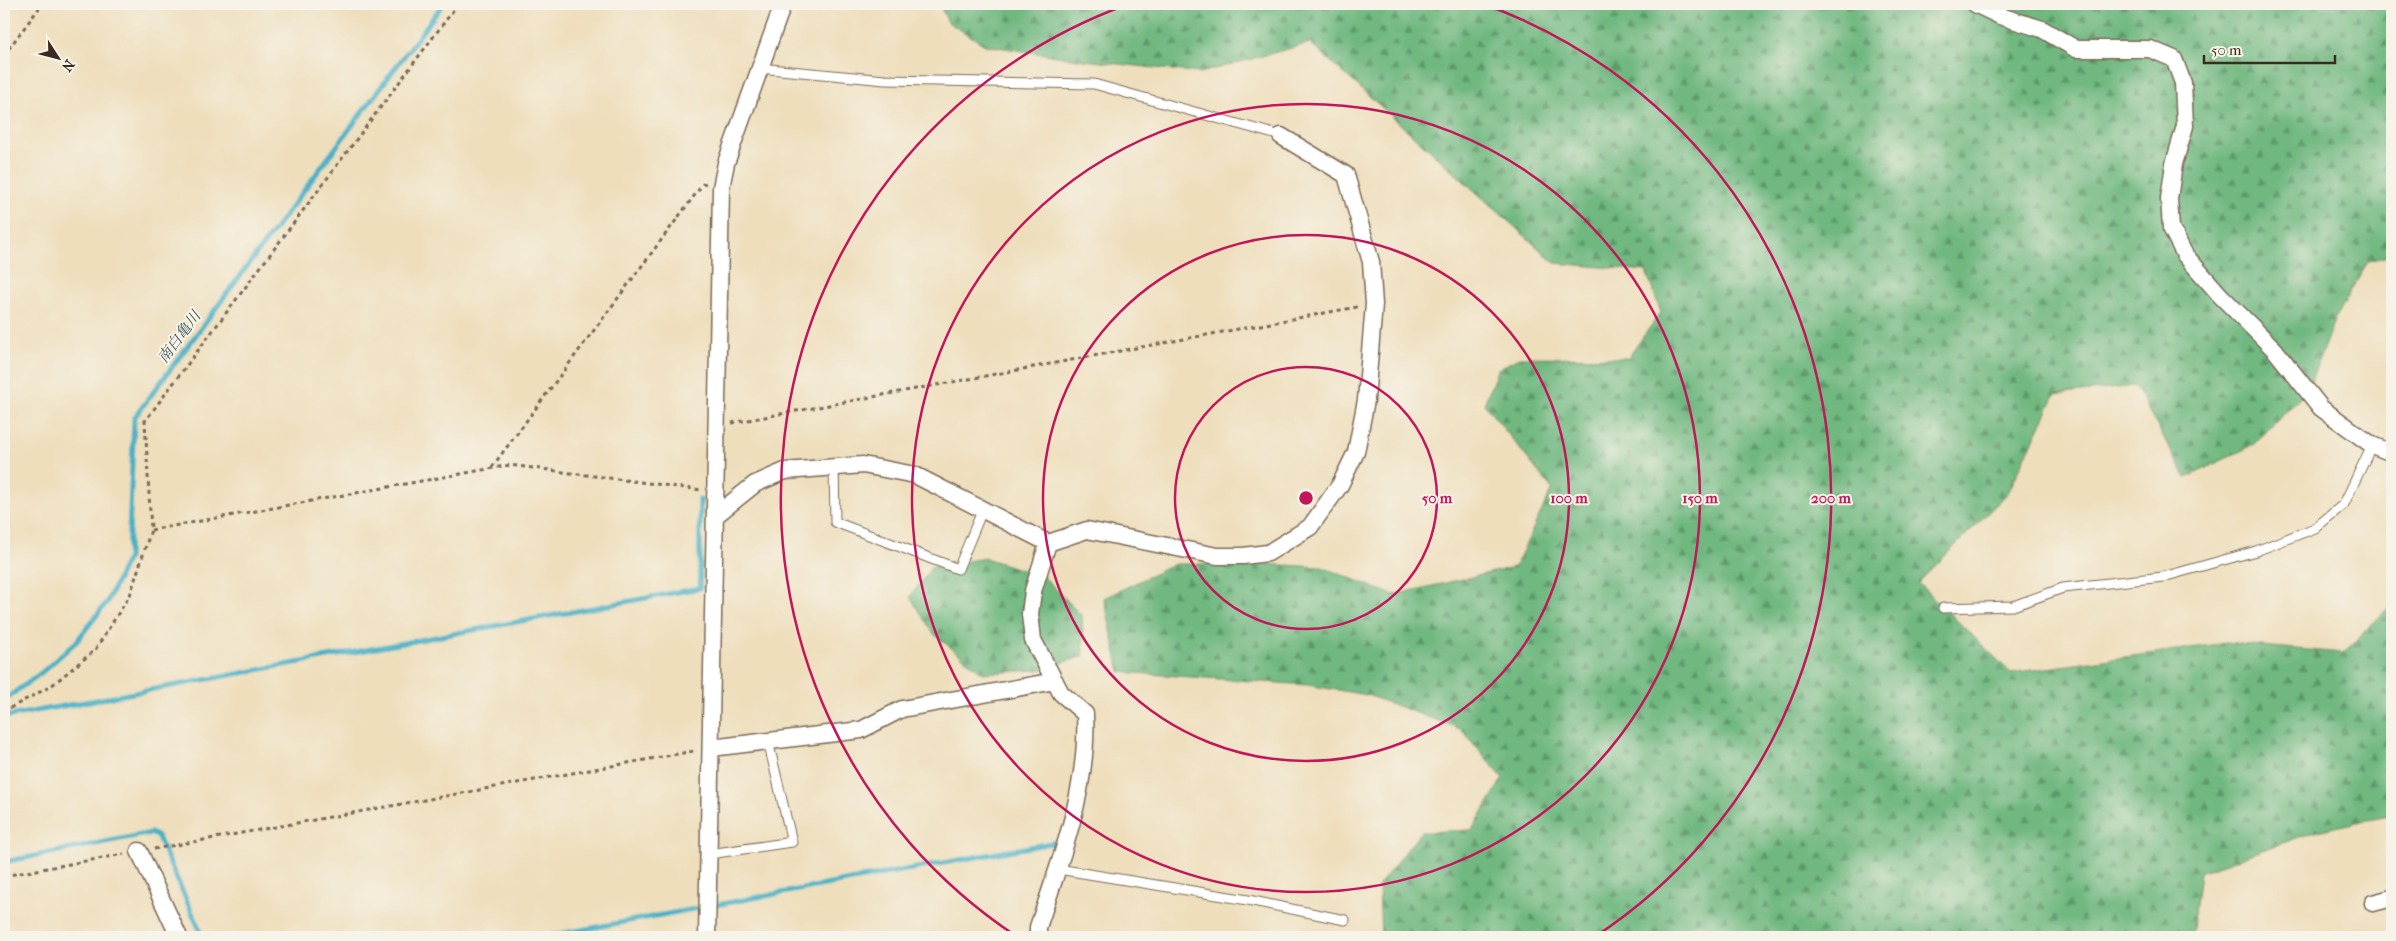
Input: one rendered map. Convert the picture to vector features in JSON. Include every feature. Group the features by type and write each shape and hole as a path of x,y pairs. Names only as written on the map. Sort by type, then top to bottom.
{"street":[{"path":"707,937 716,426 723,177 726,162 783,4"},
{"path":"1975,4 2000,16 2042,29 2076,49 2150,49 2174,60 2183,83 2184,126 2174,164 2168,199 2172,228 2185,255 2220,295 2275,350 2321,408 2372,445 2392,453"},
{"path":"715,516 756,484 784,471 864,465 915,475 982,511 1048,543 1087,530 1217,556 1243,556 1268,553 1310,527 1340,485 1356,452 1366,400 1374,304 1371,262 1346,175 1281,136"},
{"path":"1038,937 1038,927 1073,819 1086,740 1085,714 1062,693 1033,640 1030,614 1033,591 1048,543"},
{"path":"710,748 861,730 902,709 1055,681"},
{"path":"139,851 179,937"},
{"path":"2373,903 2392,898"}],"lane":[{"path":"759,68 885,80 1094,84 1281,136"},
{"path":"1943,608 2013,606 2062,588 2164,577 2256,551 2315,528 2344,504 2372,445"},
{"path":"834,466 835,522 958,569 982,511"},
{"path":"709,854 792,842 768,741"},
{"path":"1058,869 1248,900 1345,920"}],"path":[{"path":"4,56 42,4"},
{"path":"10,708 51,686 95,650 130,595 151,530 145,421 458,4"},
{"path":"492,468 703,184 723,177"},
{"path":"716,426 1374,304"},
{"path":"151,530 510,465 715,492"},
{"path":"4,876 710,748"}],"green space":[{"path":"939,4 2018,4 2028,10 2032,4 2392,4 2392,255 2368,261 2335,318 2307,391 2253,445 2186,478 2135,386 2055,395 2008,493 1918,583 2011,673 2226,643 2343,653 2392,604 2392,814 2314,832 2200,872 2192,937 1381,937 1379,885 1421,832 1472,830 1503,778 1461,729 1367,695 1307,685 1120,672 1104,598 1175,564 1265,564 1322,567 1393,595 1515,567 1552,489 1484,404 1498,369 1520,357 1628,358 1661,312 1646,271 1555,263 1310,43 1200,73 1083,60 985,45 948,22"},
{"path":"985,558 1044,577 1082,616 1084,656 1039,670 983,673 934,634 910,597 932,567"}],"waterway":[{"name":"南白亀川","path":"4,700 41,673 76,642 107,602 128,558 134,418 443,4"},
{"path":"4,717 700,588 700,500"},
{"path":"4,862 151,833 158,837 203,937"},
{"path":"543,937 1057,842"}]}
